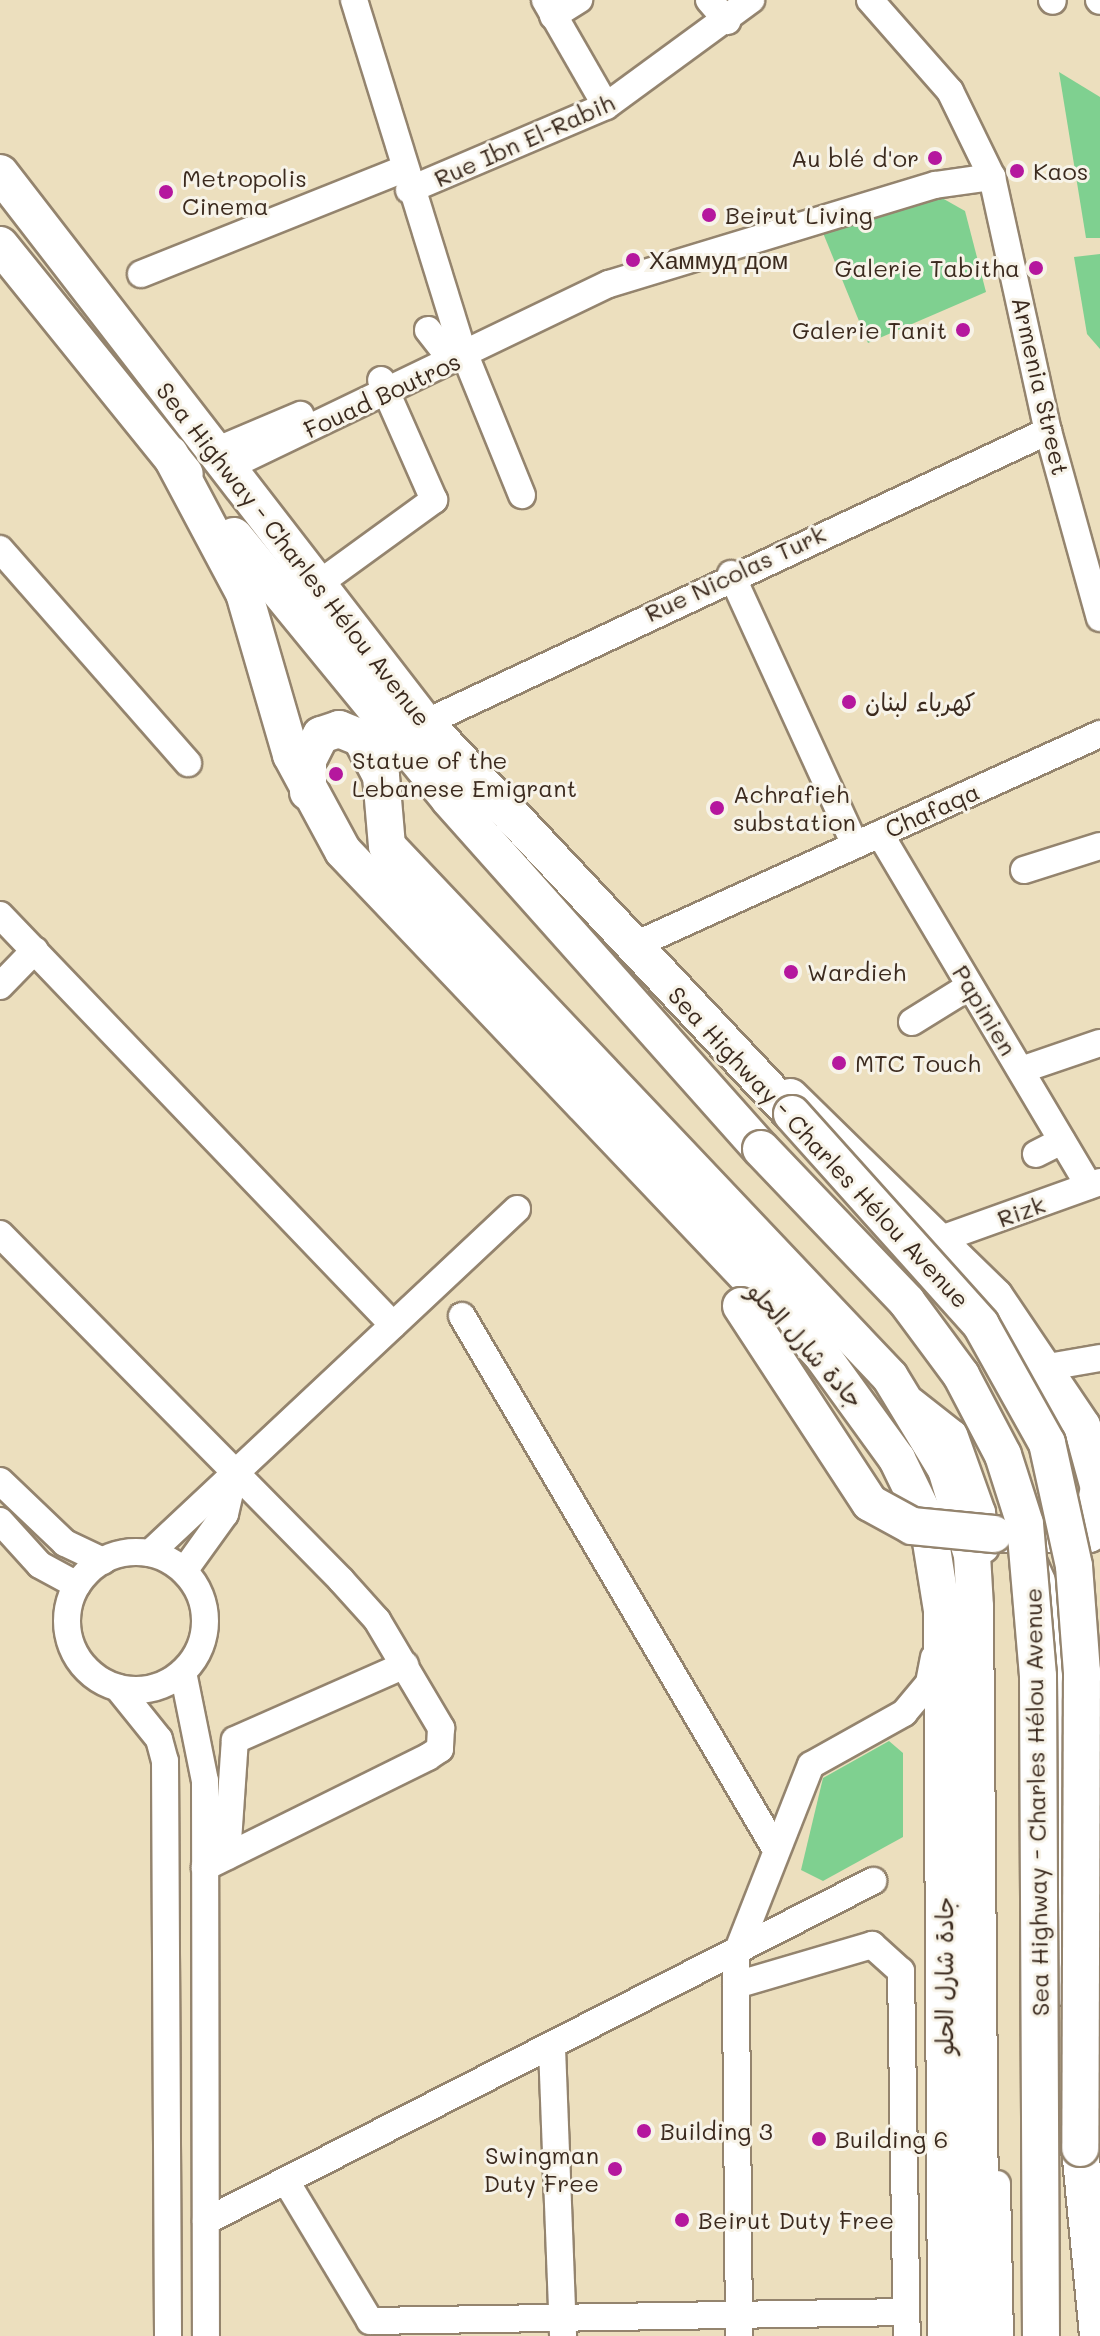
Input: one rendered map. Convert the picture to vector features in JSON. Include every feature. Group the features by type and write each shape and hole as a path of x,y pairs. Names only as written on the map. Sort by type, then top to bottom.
{"highway":[{"name":"Sea Highway - Charles Hélou Avenue","path":"0,173 425,723 792,1114 981,1325 1047,1443 1074,1566 1082,1672 1081,2336"},
{"name":"Sea Highway - Charles Hélou Avenue","path":"0,245 449,799 761,1149 907,1302 961,1375 1003,1455 1025,1524 1038,1676 1041,2336"},
{"name":"جادة شارل الحلو","path":"170,454 244,593 308,793 359,871 669,1199 821,1354 866,1411 928,1523 942,1610 946,2336"},
{"name":"جادة شارل الحلو","path":"308,793 313,743 339,729 369,748 385,803 382,833 395,855 900,1392 946,1469 972,1555 981,2336"},
{"path":"385,803 409,789 449,799"},
{"path":"669,1199 870,1503 920,1529 1094,1536 1098,1511 1092,1455 1048,1367 941,1239 829,1129 744,1063"},
{"path":"1080,2148 1098,2336"}],"street":[{"path":"354,0 462,349 522,495"},
{"path":"365,0 411,181"},
{"path":"579,0 549,8 606,106"},
{"path":"709,0 727,21"},
{"name":"Rue Ibn El-Rabih","path":"141,274 411,181 606,106 727,21 751,0"},
{"name":"Armenia Street","path":"870,0 950,91 992,177 1048,431 1089,530 1100,618"},
{"name":"Fouad Boutros","path":"220,460 462,349 722,244 935,185 992,177"},
{"path":"428,330 462,349"},
{"path":"317,585 434,500 384,387"},
{"name":"Rue Nicolas Turk","path":"425,723 731,574 1048,431"},
{"path":"0,549 188,763"},
{"path":"731,574 855,845"},
{"name":"Chafaqa","path":"633,946 1100,734"},
{"name":"Papinien","path":"880,834 1062,1141 1094,1184"},
{"path":"1024,870 1100,846"},
{"path":"0,915 393,1325"},
{"path":"0,986 35,950"},
{"path":"912,1022 970,986"},
{"path":"1021,1070 1100,1043"},
{"path":"1036,1154 1062,1141"},
{"name":"Rizk","path":"941,1239 1094,1184"},
{"path":"168,2336 165,1761 159,1739 118,1688 75,1653 68,1612 77,1585 103,1561 150,1553 233,1479 517,1209"},
{"path":"0,1234 233,1479 341,1580 405,1665 441,1728 440,1749 216,1861"},
{"path":"462,1316 775,1848"},
{"path":"1048,1367 1100,1358"},
{"path":"900,1392 954,1434 982,1512 993,1664 1000,2336"},
{"path":"184,1571 225,1514 233,1479"},
{"path":"0,1481 65,1543 103,1561"},
{"path":"0,1521 40,1565 77,1585"},
{"path":"994,1534 1033,1560 1059,1628 1064,2049"},
{"path":"118,1688 164,1685 183,1672 197,1654 204,1622 184,1571 150,1553"},
{"path":"739,2325 736,1955 775,1848 811,1765 904,1713 929,1683 942,1610"},
{"path":"206,2336 206,2221 216,1861 235,1740 405,1665"},
{"path":"183,1672 205,1781 216,1861"},
{"path":"206,2221 736,1955 873,1881"},
{"path":"286,2181 370,2321 562,2326 906,2324 901,1971 872,1945 736,1985"},
{"path":"552,2048 562,2326"}],"green space":[{"path":"1059,72 1100,97 1100,238 1086,238"},
{"path":"935,194 965,211 986,292 868,343 821,228"},
{"path":"1100,254 1100,349 1087,334 1074,257"},
{"path":"889,1741 903,1753 903,1837 823,1881 801,1870 823,1778"}],"place":[{"name":"Au blé d'or","path":"935,158"},
{"name":"Kaos","path":"1017,171"},
{"name":"Metropolis Cinema","path":"166,192"},
{"name":"Beirut Living","path":"709,215"},
{"name":"Хаммуд дом","path":"633,260"},
{"name":"Galerie Tabitha","path":"1036,268"},
{"name":"Galerie Tanit","path":"963,330"},
{"name":"كهرباء لبنان","path":"849,702"},
{"name":"Statue of the Lebanese Emigrant","path":"336,774"},
{"name":"Achrafieh substation","path":"717,808"},
{"name":"Wardieh","path":"791,972"},
{"name":"MTC Touch","path":"839,1063"},
{"name":"Building 3","path":"644,2131"},
{"name":"Building 6","path":"819,2139"},
{"name":"Swingman Duty Free","path":"615,2169"},
{"name":"Beirut Duty Free","path":"682,2220"}]}
